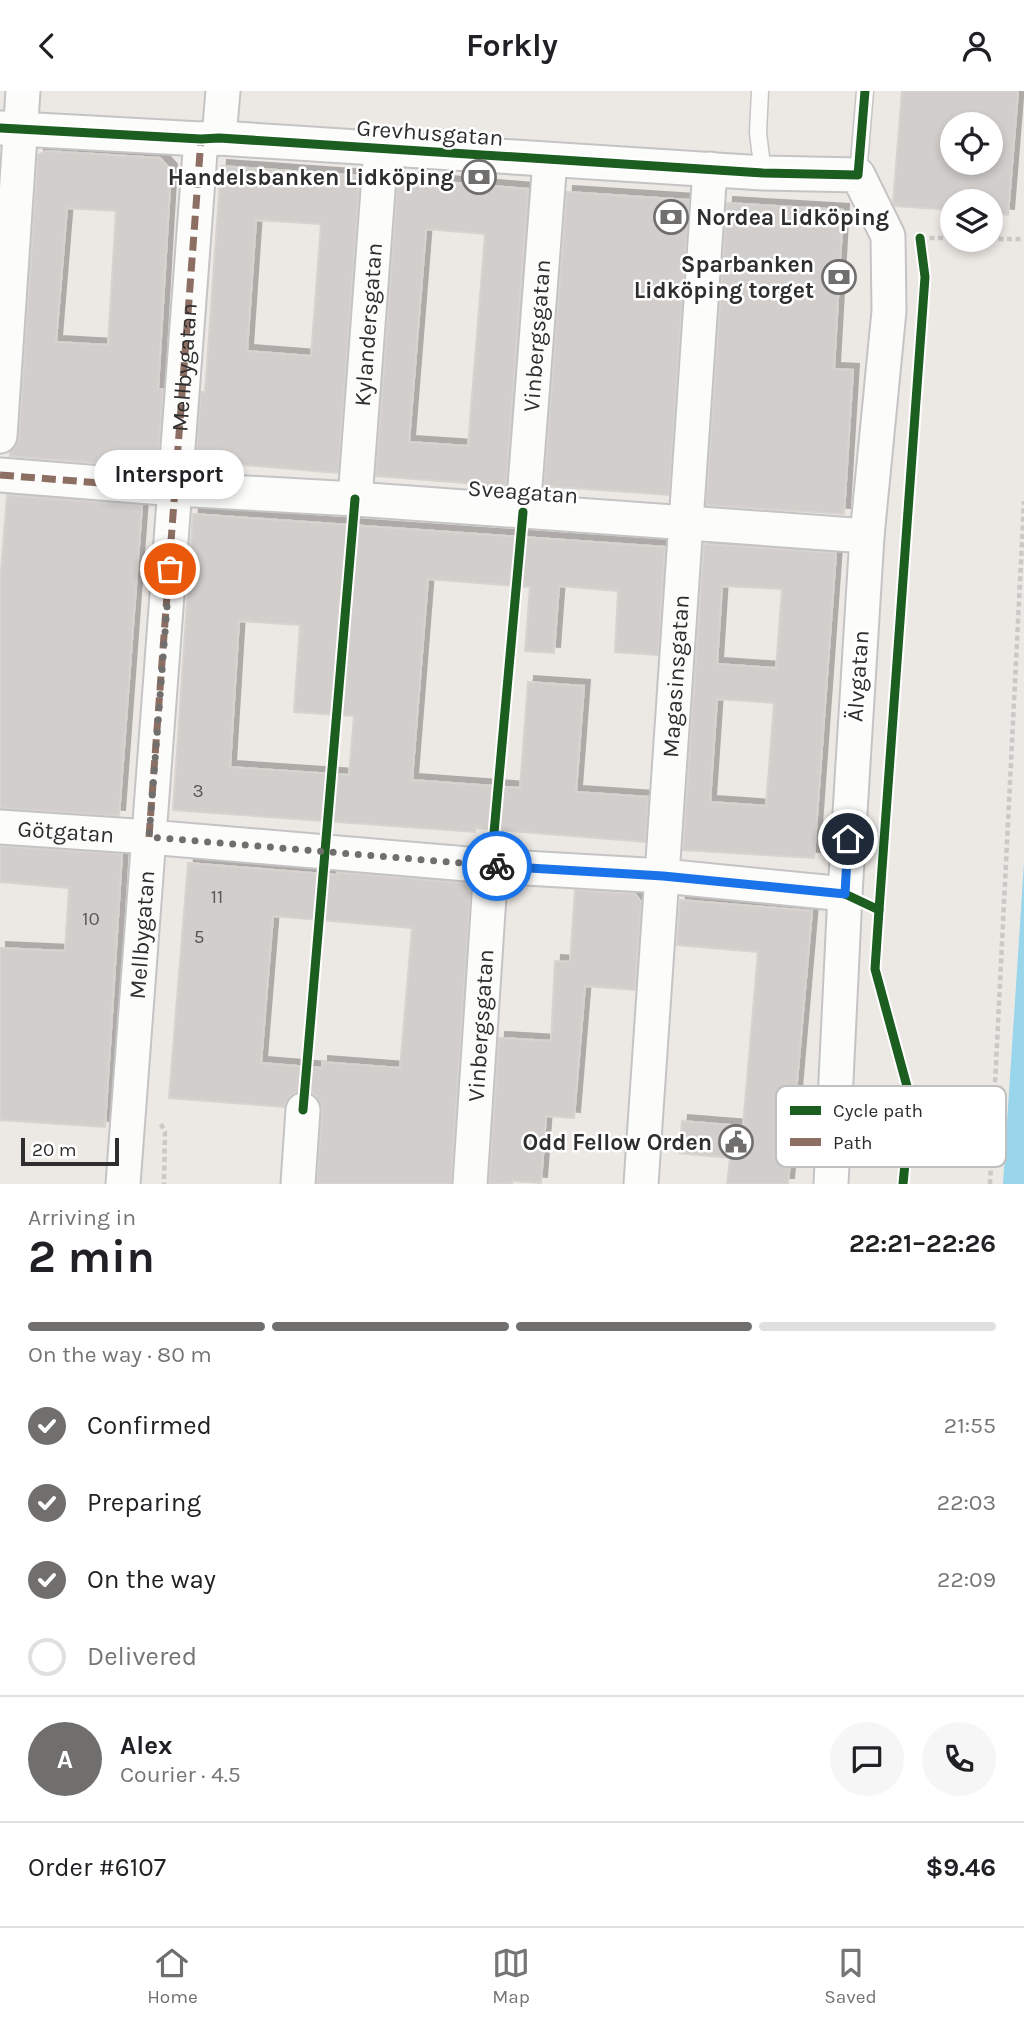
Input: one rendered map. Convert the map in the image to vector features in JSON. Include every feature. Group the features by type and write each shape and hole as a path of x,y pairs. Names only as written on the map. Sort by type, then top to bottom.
{"street":[{"path":"0,436 10,129 23,91"},
{"name":"Mellbygatan","path":"123,1184 176,489 210,139 223,91"},
{"name":"Grevhusgatan","path":"10,129 763,173 858,175"},
{"name":"Kylandersgatan","path":"355,499 382,150"},
{"name":"Vinbergsgatan","path":"523,512 550,160"},
{"name":"Magasinsgatan","path":"641,1184 710,169"},
{"name":"Älvgatan","path":"836,1086 867,536 889,311 888,236 858,175"},
{"name":"Sveagatan","path":"0,475 867,536"},
{"name":"Götgatan","path":"0,827 491,866 663,876 845,894"},
{"name":"Vinbergsgatan","path":"470,1184 491,866"},
{"path":"298,1184 303,1110"}],"lane":[{"path":"760,91 758,133 763,173"},
{"path":"858,175 865,91"}],"path":[{"path":"1003,239 1024,239"},
{"path":"995,1086 1024,501"}],"water":[{"path":"1024,863 1024,1184 1003,1184"}],"building":[{"path":"902,91 1018,91 1008,215 1003,214 1003,189 940,189 940,209 895,206 893,202"},
{"path":"46,151 160,158 171,170 158,389 163,389 158,458 153,458 153,465 145,464 145,467 10,456 19,437 38,155","holes":["67,208 116,211 108,345 56,342"]},
{"path":"221,166 360,176 338,473 196,461 201,392 205,392","holes":["256,220 321,224 311,356 247,351"]},
{"path":"398,178 528,189 506,484 504,486 376,476","holes":["426,229 485,234 468,446 409,442"]},
{"path":"567,192 689,200 669,495 544,486"},
{"path":"727,203 843,210 834,369 853,370 844,514 706,505"},
{"path":"7,495 142,506 119,816 0,808 0,584"},
{"path":"193,514 665,547 658,655 615,652 618,591 559,586 554,653 525,651 530,587 428,579 412,780 520,788 528,682 584,686 576,792 648,797 645,842 475,828 475,832 173,810","holes":["239,621 300,625 294,712 354,716 349,775 230,767"]},
{"path":"704,544 836,553 814,858 683,850","holes":["722,586 782,589 776,668 717,664","717,699 774,703 766,806 710,802"]},
{"path":"0,846 122,854 105,1127 0,1120 0,948 65,951 69,888 0,882"},
{"path":"188,863 471,884 451,1184 317,1184 322,1111 320,1101 314,1094 305,1091 294,1093 287,1099 284,1107 169,1098","holes":["273,916 412,928 400,1068 322,1062 322,1068 261,1063"]},
{"path":"575,890 635,894 641,902 635,990 585,986 574,1118 546,1116 541,1183 512,1181 512,1184 489,1184 499,1038 551,1041 555,961 570,962"},
{"path":"680,900 812,911 797,1086 776,1086 776,1167 789,1167 788,1184 727,1184 730,1158 679,1153 682,1121 743,1126 758,952 677,945"}],"marked path":[{"path":"149,837 201,139"},
{"path":"0,475 176,489"}],"cycle path":[{"path":"0,128 219,138 763,173 858,175 865,91"},
{"path":"879,910 925,277 920,238"},
{"path":"303,1110 355,499"},
{"path":"491,866 523,512"},
{"path":"845,894 879,910 875,969 907,1086"},
{"path":"903,1184 905,1167"}],"way so far":[{"path":"170,569 149,837 497,866"}],"place":[{"name":"Handelsbanken Lidköping","path":"479,177"},
{"name":"Nordea Lidköping","path":"671,217"},
{"name":"Sparbanken Lidköping torget","path":"839,277"},
{"name":"Intersport","path":"170,569"},
{"name":"Odd Fellow Orden","path":"736,1142"}],"route":[{"path":"497,866 663,876 845,894 848,839"}]}
